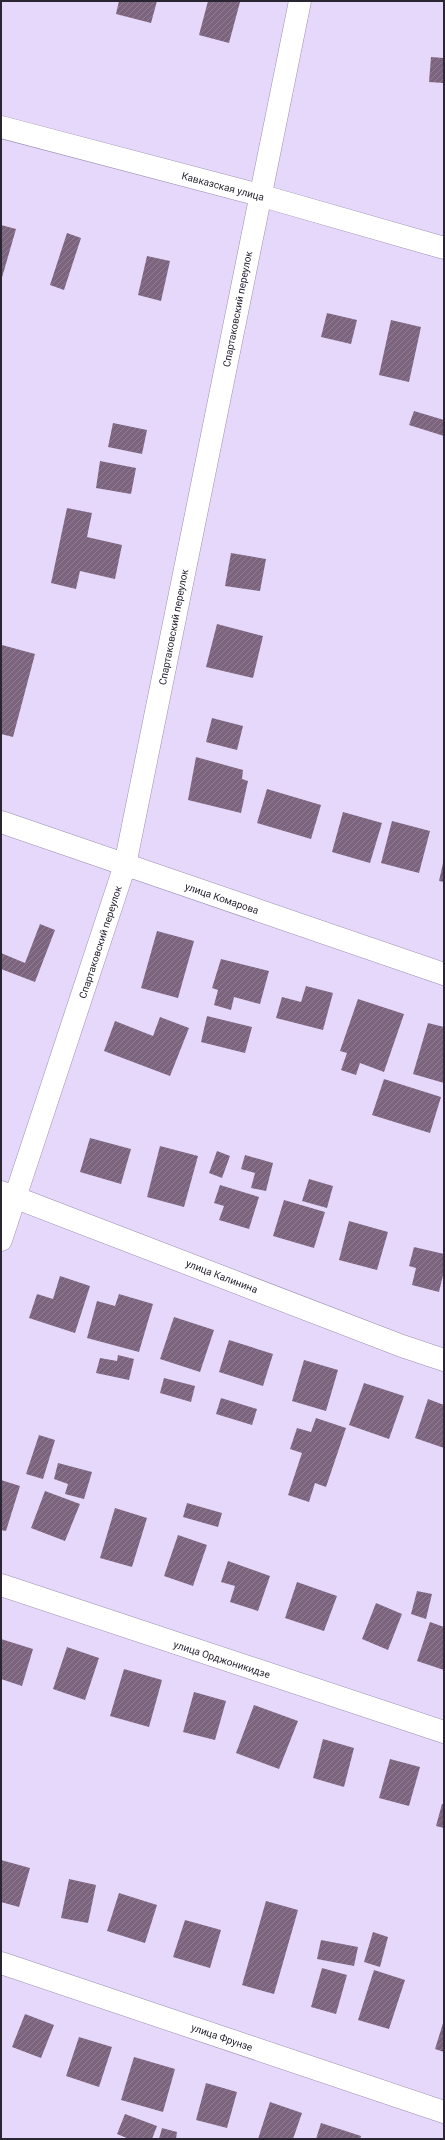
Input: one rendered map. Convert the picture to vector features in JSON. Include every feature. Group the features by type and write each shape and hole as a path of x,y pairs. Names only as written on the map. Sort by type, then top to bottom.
{"street":[{"name":"Спартаковский переулок","path":"1,1240 9,1194 125,865 300,1"},
{"name":"Кавказская улица","path":"1,126 260,195 444,248"},
{"name":"улица Комарова","path":"1,822 444,974"},
{"name":"улица Калинина","path":"9,1194 402,1346 444,1360"},
{"name":"улица Орджоникидзе","path":"1,1585 444,1732"},
{"name":"улица Фрунзе","path":"1,1963 444,2112"}],"building":[{"path":"119,1 157,1 151,23 116,14"},
{"path":"208,1 240,2 229,43 199,35"},
{"path":"431,57 444,58 444,83 429,82"},
{"path":"1,225 16,229 1,281"},
{"path":"67,233 81,238 64,290 50,285"},
{"path":"147,256 170,261 161,301 138,295"},
{"path":"327,313 357,320 351,344 321,337"},
{"path":"391,320 421,327 409,382 379,375"},
{"path":"414,411 444,420 444,436 409,425"},
{"path":"113,423 147,430 142,454 108,447"},
{"path":"100,461 136,468 131,494 96,488"},
{"path":"67,508 92,513 87,537 122,545 115,579 80,571 76,589 51,583"},
{"path":"231,553 266,559 260,591 225,586"},
{"path":"217,624 263,636 253,678 206,667"},
{"path":"2,645 35,654 13,737 1,734"},
{"path":"212,718 243,726 237,750 206,742"},
{"path":"196,757 243,770 242,779 248,781 241,813 188,800"},
{"path":"267,789 321,805 311,839 257,823"},
{"path":"343,812 382,823 370,863 332,852"},
{"path":"392,821 430,831 419,873 381,863"},
{"path":"444,863 444,882 439,881"},
{"path":"40,924 55,930 35,982 1,969 1,953 25,963"},
{"path":"157,931 194,941 178,998 141,988"},
{"path":"221,959 269,971 260,1004 234,997 231,1010 214,1005 218,990 212,988"},
{"path":"306,986 333,993 323,1030 276,1018 282,997 301,1002"},
{"path":"358,999 404,1014 384,1072 360,1063 356,1075 341,1070 347,1053 340,1051"},
{"path":"207,1016 252,1027 245,1053 201,1042"},
{"path":"160,1017 189,1028 170,1076 104,1051 115,1021 153,1036"},
{"path":"428,1023 444,1027 444,1083 413,1074"},
{"path":"384,1079 441,1097 430,1133 372,1115"},
{"path":"90,1138 131,1149 121,1184 80,1172"},
{"path":"160,1146 198,1156 184,1207 147,1197"},
{"path":"217,1151 230,1156 222,1178 209,1173"},
{"path":"245,1155 273,1163 266,1191 251,1188 255,1173 241,1169"},
{"path":"309,1179 333,1186 327,1208 302,1201"},
{"path":"220,1185 259,1197 249,1229 219,1220 224,1206 214,1203"},
{"path":"284,1200 325,1212 314,1248 273,1236"},
{"path":"349,1221 388,1232 377,1270 339,1260"},
{"path":"414,1247 444,1254 444,1271 439,1292 412,1285 416,1268 409,1266"},
{"path":"60,1276 90,1286 75,1333 29,1318 37,1294 53,1299"},
{"path":"119,1294 153,1304 139,1352 87,1338 97,1301 115,1306"},
{"path":"174,1317 214,1330 200,1372 160,1359"},
{"path":"229,1340 273,1354 263,1386 219,1372"},
{"path":"118,1355 134,1359 129,1380 96,1373 100,1358 117,1361"},
{"path":"304,1360 338,1370 326,1411 292,1401"},
{"path":"164,1378 195,1386 191,1402 160,1393"},
{"path":"364,1383 404,1396 389,1439 349,1425"},
{"path":"221,1398 257,1409 252,1425 216,1414"},
{"path":"428,1399 444,1405 444,1448 415,1438"},
{"path":"316,1418 346,1428 326,1487 315,1483 309,1502 288,1495 302,1453 290,1449 297,1428 311,1432"},
{"path":"39,1435 55,1440 43,1479 26,1474"},
{"path":"58,1463 92,1472 84,1499 65,1494 68,1484 54,1479"},
{"path":"1,1480 20,1486 6,1531 1,1530"},
{"path":"45,1491 80,1504 65,1541 31,1528"},
{"path":"187,1503 222,1513 218,1527 183,1517"},
{"path":"115,1508 147,1518 132,1567 100,1558"},
{"path":"178,1535 207,1545 193,1586 164,1576"},
{"path":"228,1561 270,1576 258,1611 230,1602 235,1586 221,1582"},
{"path":"297,1582 337,1596 324,1631 285,1618"},
{"path":"417,1591 432,1594 426,1619 411,1614"},
{"path":"376,1603 402,1614 388,1650 362,1639"},
{"path":"430,1622 444,1627 444,1670 417,1661"},
{"path":"1,1639 33,1649 22,1686 1,1679"},
{"path":"67,1647 99,1658 85,1700 53,1689"},
{"path":"124,1669 162,1680 149,1727 110,1716"},
{"path":"194,1692 226,1701 215,1740 183,1732"},
{"path":"254,1705 298,1721 279,1769 236,1753"},
{"path":"323,1739 354,1748 344,1787 313,1778"},
{"path":"390,1759 420,1767 409,1806 379,1798"},
{"path":"442,1804 444,1804 444,1828 436,1826"},
{"path":"1,1860 30,1868 19,1907 1,1902"},
{"path":"69,1879 96,1885 88,1923 61,1918"},
{"path":"119,1893 157,1905 145,1943 107,1931"},
{"path":"266,1901 298,1910 274,1994 242,1985"},
{"path":"185,1920 221,1930 210,1968 173,1957"},
{"path":"373,1932 388,1937 380,1967 364,1962"},
{"path":"321,1940 358,1947 354,1966 317,1959"},
{"path":"322,1968 347,1975 336,2014 311,2007"},
{"path":"374,1970 405,1980 389,2029 358,2020"},
{"path":"25,2014 54,2025 41,2058 12,2047"},
{"path":"444,2020 444,2052 435,2049"},
{"path":"79,2037 112,2047 99,2087 66,2076"},
{"path":"134,2057 175,2069 163,2112 121,2100"},
{"path":"206,2083 237,2092 227,2128 196,2120"},
{"path":"270,2102 302,2113 293,2139 258,2139"},
{"path":"125,2114 157,2126 152,2139 129,2139 117,2134"},
{"path":"321,2123 361,2136 360,2139 316,2139"},
{"path":"162,2128 177,2132 176,2139 159,2139"}]}
